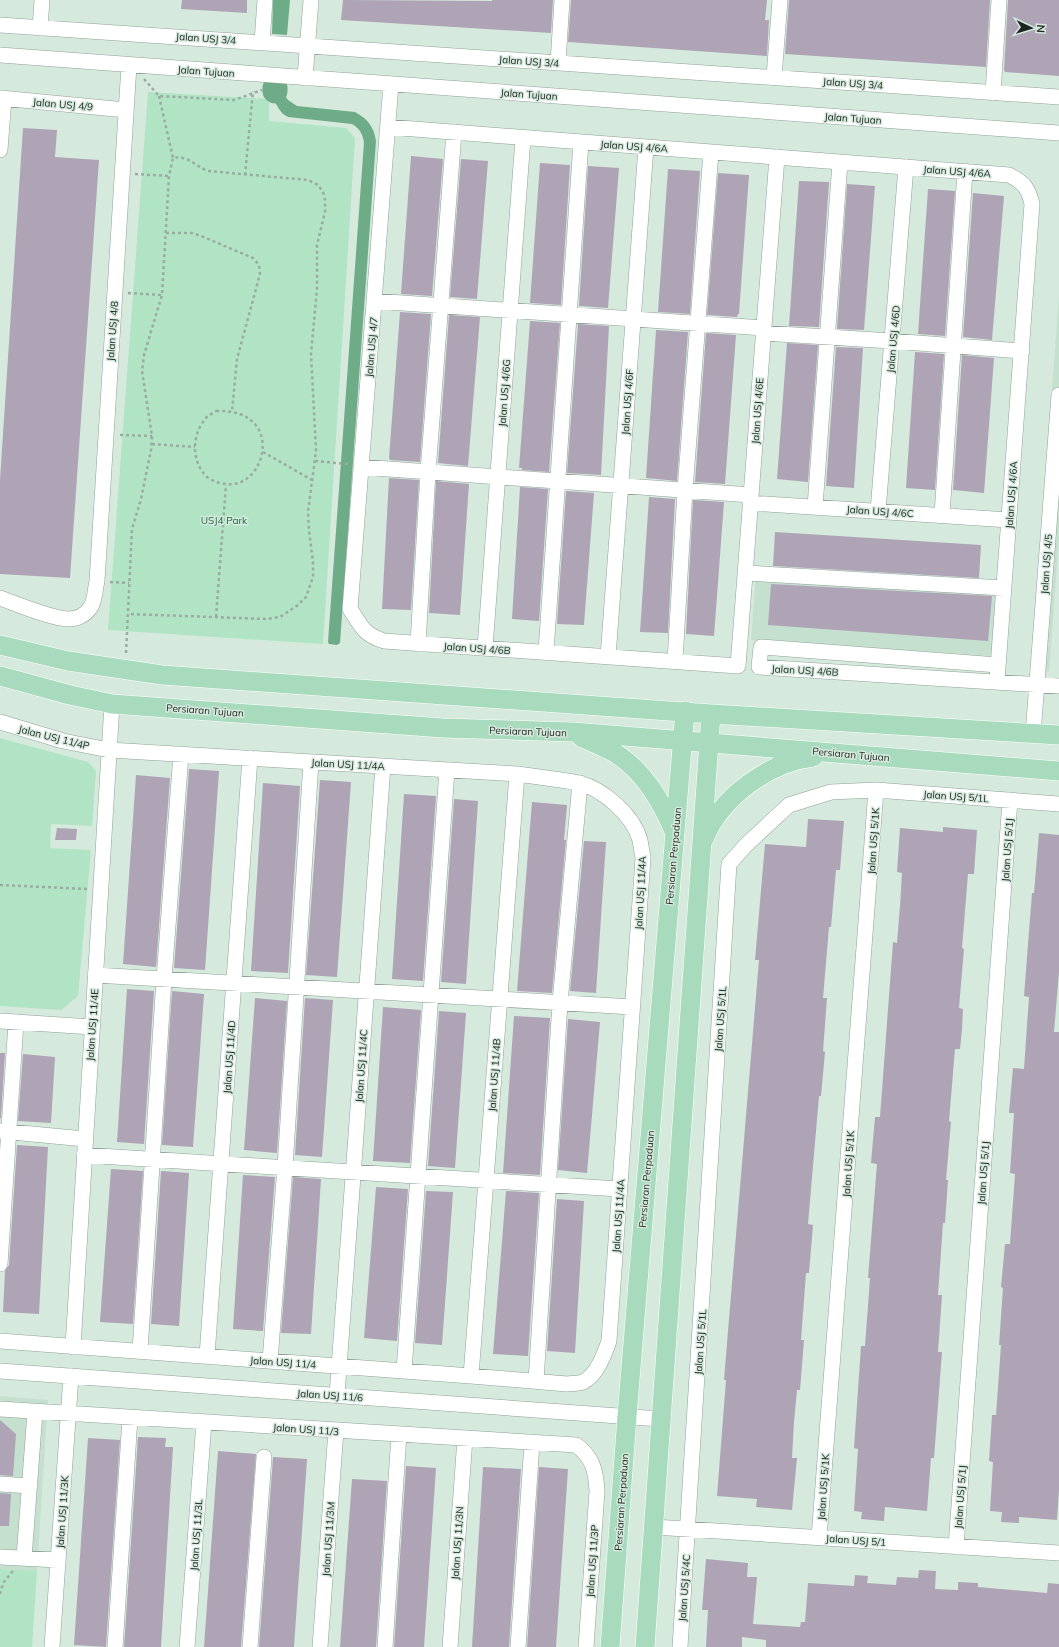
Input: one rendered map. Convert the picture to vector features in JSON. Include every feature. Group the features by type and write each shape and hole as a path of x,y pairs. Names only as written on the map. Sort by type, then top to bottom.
{"main road":[{"path":"0,645 68,661 170,676 711,714 1059,735"},
{"name":"Persiaran Tujuan","path":"0,676 70,695 112,704 443,728 573,732 1059,771"},
{"name":"Persiaran Perpaduan","path":"610,1647 626,1416 685,711"},
{"path":"645,1647 711,714"},
{"path":"573,732 616,754 633,767 655,793 664,808 675,833"},
{"path":"701,846 708,829 722,810 738,792 759,776 780,765 800,759 849,754"}],"street":[{"path":"40,28 42,0"},
{"path":"262,42 264,0"},
{"path":"305,78 311,0"},
{"path":"558,63 562,0"},
{"path":"774,78 780,0"},
{"path":"993,92 999,0"},
{"name":"Jalan USJ 3/4","path":"0,24 40,28 1059,97"},
{"name":"Jalan Tujuan","path":"0,56 1059,133"},
{"name":"Jalan USJ 4/8","path":"0,598 58,618 69,619 81,617 91,608 94,597 97,581 129,65"},
{"name":"Jalan USJ 4/7","path":"350,609 391,84"},
{"path":"0,150 2,98"},
{"name":"Jalan USJ 4/9","path":"2,98 126,110"},
{"name":"Jalan USJ 4/6A","path":"388,127 965,171 1009,175 1022,182 1029,192 1032,204 997,681"},
{"path":"418,644 428,472 454,132"},
{"name":"Jalan USJ 4/6G","path":"485,648 523,138"},
{"path":"546,652 581,142"},
{"name":"Jalan USJ 4/6F","path":"608,657 646,147"},
{"path":"675,662 711,152"},
{"name":"Jalan USJ 4/6E","path":"738,666 777,157"},
{"path":"815,507 826,337 840,162"},
{"name":"Jalan USJ 4/6D","path":"878,511 906,167"},
{"path":"942,515 965,171"},
{"path":"374,301 698,324 826,337 1022,351"},
{"name":"Jalan USJ 4/5","path":"1033,734 1059,395"},
{"name":"Jalan USJ 4/6C","path":"361,467 686,490 815,507 1009,520"},
{"path":"745,573 1004,588"},
{"name":"Jalan USJ 4/6B","path":"350,609 364,631 372,637 384,641 738,666"},
{"name":"Jalan USJ 4/6B","path":"998,665 761,647 759,667 1059,686"},
{"name":"Jalan USJ 11/4E","path":"73,1347 112,704"},
{"name":"Jalan USJ 11/4P","path":"0,722 63,740 109,750"},
{"name":"Jalan USJ 11/4A","path":"109,750 517,774 580,783 597,790 615,803 628,819 640,839 643,858 609,1341 598,1365 590,1375 582,1382 566,1384"},
{"path":"140,1351 164,979 181,754"},
{"name":"Jalan USJ 11/4D","path":"207,1356 250,758"},
{"path":"270,1361 285,1168 311,762"},
{"name":"Jalan USJ 11/4C","path":"337,1395 382,766"},
{"path":"404,1371 447,770"},
{"name":"Jalan USJ 11/4B","path":"471,1376 517,774"},
{"path":"536,1381 560,1002 580,783"},
{"name":"Jalan USJ 5/1L","path":"688,1529 730,864 746,845 789,805 831,792 876,790 1059,804"},
{"name":"Jalan USJ 5/1K","path":"819,1538 876,790"},
{"name":"Jalan USJ 5/1J","path":"956,1547 1010,800"},
{"path":"95,975 632,1007"},
{"path":"0,1021 92,1027"},
{"path":"0,1264 4,1131 16,1022"},
{"path":"4,1131 85,1139"},
{"path":"84,1155 620,1189"},
{"name":"Jalan USJ 11/4","path":"0,1341 566,1384"},
{"name":"Jalan USJ 11/6","path":"0,1371 660,1419"},
{"name":"Jalan USJ 11/3K","path":"52,1647 71,1376"},
{"name":"Jalan USJ 11/3","path":"0,1410 576,1445 584,1451 592,1462 596,1475"},
{"path":"24,1558 35,1412"},
{"path":"115,1647 130,1418"},
{"name":"Jalan USJ 11/3L","path":"187,1647 204,1422"},
{"name":"Jalan USJ 11/3M","path":"320,1647 336,1430"},
{"path":"384,1647 399,1434"},
{"name":"Jalan USJ 11/3N","path":"450,1647 465,1438"},
{"path":"518,1647 532,1443"},
{"path":"250,1647 264,1457"},
{"name":"Jalan USJ 11/3P","path":"586,1647 597,1491 596,1475"},
{"path":"0,1484 30,1486"},
{"name":"Jalan USJ 5/1","path":"654,1527 1059,1553"},
{"name":"Jalan USJ 5/4C","path":"680,1647 688,1529"},
{"path":"0,1557 58,1560"}],"path":[{"path":"245,175 255,74"},
{"path":"125,670 132,529 148,468 152,444 142,371 144,355 162,295 169,176 173,158 159,96"},
{"path":"128,614 267,619 280,617 298,605 306,597 313,577 314,562 309,531 308,512 315,462 311,354 317,288 317,245 325,212 325,200 318,185 308,180 208,172 199,168 192,161 180,157 173,158"},
{"path":"122,172 169,176"},
{"path":"166,233 192,233 202,236 253,258 259,265 260,274 237,359 232,411"},
{"path":"114,292 162,295"},
{"path":"216,411 232,411 249,418 256,423 261,432 263,452 260,461 250,476 242,482 226,485 214,482 205,475 195,459 195,447 199,431 206,418 216,411"},
{"path":"106,434 152,436"},
{"path":"152,444 195,447"},
{"path":"263,452 312,480"},
{"path":"315,462 339,463"},
{"path":"216,617 226,485"},
{"path":"0,885 88,889"},
{"path":"0,1594 3,1583 24,1558"}],"shaded area":[{"path":"273,0 290,0 287,35 272,34"},
{"path":"268,90 282,91 288,100 297,106 355,112 370,124 376,141 340,643 337,645 329,644 328,642 364,142 360,132 352,124 288,117 279,109"},
{"path":"1059,296 1059,538 1049,672 1031,670"},
{"path":"756,576 999,591 994,656 751,640"},
{"path":"0,1396 48,1400 37,1571 0,1569"}],"green space":[{"name":"USJ4 Park","path":"148,92 269,99 269,121 346,128 355,138 323,644 108,630"},
{"path":"0,738 88,762 96,771 92,826 51,824 50,848 91,850 78,996 61,1010 0,1006"},
{"path":"0,1569 37,1571 32,1647 0,1647"}],"building":[{"path":"182,0 247,0 247,13 181,9"},
{"path":"343,0 553,0 551,33 341,20"},
{"path":"571,0 767,0 765,20 769,20 767,56 568,42"},
{"path":"789,0 990,0 986,67 785,54"},
{"path":"1008,0 1059,0 1059,76 1005,72"},
{"path":"23,128 57,130 55,157 99,160 70,578 0,574 0,480"},
{"path":"411,156 443,159 432,296 401,294"},
{"path":"461,159 488,161 477,299 450,297"},
{"path":"540,163 570,165 561,305 530,303"},
{"path":"588,166 619,168 608,308 579,306"},
{"path":"668,169 700,171 690,314 658,312"},
{"path":"718,173 749,175 739,314 737,317 707,315"},
{"path":"799,181 829,182 819,327 789,326"},
{"path":"847,184 875,186 864,330 837,329"},
{"path":"928,189 955,191 945,336 918,334"},
{"path":"973,193 1004,196 992,340 963,337"},
{"path":"400,312 431,314 420,462 390,460 389,458"},
{"path":"449,315 480,317 468,466 438,463"},
{"path":"530,321 560,323 549,472 522,470 522,468 519,468"},
{"path":"578,324 609,326 601,475 567,473"},
{"path":"656,330 688,332 677,481 646,478"},
{"path":"706,333 736,335 725,484 695,482"},
{"path":"787,343 818,345 808,482 777,479"},
{"path":"836,347 863,348 854,488 826,486"},
{"path":"915,352 944,354 935,490 906,488"},
{"path":"962,355 994,358 984,493 953,490"},
{"path":"389,478 419,480 411,610 382,609"},
{"path":"436,481 469,484 460,615 429,613"},
{"path":"520,487 548,489 539,621 512,619"},
{"path":"566,491 594,493 584,625 557,624"},
{"path":"649,497 675,499 668,633 640,632"},
{"path":"693,500 724,502 714,636 686,634"},
{"path":"775,532 981,545 979,578 773,566"},
{"path":"771,584 992,596 988,641 768,625"},
{"path":"189,769 219,771 205,970 174,968"},
{"path":"136,775 170,778 156,967 123,964"},
{"path":"320,780 351,782 337,977 306,975"},
{"path":"263,783 300,786 288,973 251,971"},
{"path":"404,794 436,796 423,981 392,979"},
{"path":"454,799 478,801 466,984 441,982"},
{"path":"532,802 567,805 564,840 566,840 552,993 517,991"},
{"path":"808,819 844,821 840,870 836,870 831,927 829,927 823,998 827,998 823,1051 825,1052 821,1096 819,1096 808,1224 813,1225 809,1273 806,1273 801,1340 804,1340 800,1390 797,1390 794,1422 792,1458 797,1458 792,1510 756,1507 757,1499 717,1496 726,1380 724,1380 759,960 755,960 765,844 806,847"},
{"path":"943,827 977,830 974,874 968,874 959,1008 963,1009 962,1029 960,1049 955,1049 949,1121 951,1122 946,1180 948,1180 945,1223 943,1223 938,1295 942,1295 938,1352 942,1352 934,1458 931,1458 927,1511 885,1507 884,1521 861,1519 862,1512 854,1511 858,1449 854,1448 861,1346 865,1346 870,1278 868,1278 877,1164 871,1163 875,1117 880,1117 893,942 897,943 900,906 902,873 897,872 900,828 943,832"},
{"path":"57,828 77,829 76,840 55,840"},
{"path":"1039,833 1059,835 1059,972 1054,1032 1059,1032 1059,1490 1057,1520 1019,1517 1019,1523 1001,1522 1002,1512 990,1511 993,1462 989,1461 992,1415 996,1415 1001,1345 999,1345 1003,1288 1001,1287 1005,1244 1010,1244 1015,1174 1010,1173 1014,1113 1009,1113 1013,1068 1024,1069 1029,997 1024,996 1032,893 1034,893"},
{"path":"584,841 606,842 596,993 570,991"},
{"path":"127,989 154,991 144,1144 117,1142"},
{"path":"172,991 204,994 193,1147 162,1145"},
{"path":"255,998 287,1001 277,1153 244,1150"},
{"path":"305,998 333,1000 322,1157 295,1155"},
{"path":"383,1007 421,1010 410,1163 373,1161"},
{"path":"439,1011 466,1013 455,1168 428,1166"},
{"path":"514,1016 550,1018 540,1175 503,1173"},
{"path":"568,1019 600,1022 587,1173 558,1170"},
{"path":"0,1053 5,1053 1,1118 0,1118"},
{"path":"23,1054 55,1057 51,1123 18,1121"},
{"path":"17,1145 48,1147 39,1314 3,1312 5,1271 9,1265"},
{"path":"111,1169 143,1171 133,1324 100,1322"},
{"path":"161,1171 189,1173 179,1326 151,1324"},
{"path":"243,1175 275,1177 263,1331 233,1329"},
{"path":"293,1177 321,1179 311,1334 281,1333"},
{"path":"376,1187 408,1189 397,1341 364,1338"},
{"path":"426,1191 453,1192 442,1345 415,1343"},
{"path":"506,1191 539,1193 528,1356 493,1354"},
{"path":"557,1199 584,1201 575,1353 547,1351"},
{"path":"0,1420 16,1434 13,1476 0,1475"},
{"path":"138,1437 166,1438 165,1447 173,1447 161,1647 124,1647"},
{"path":"88,1438 120,1440 106,1647 74,1645"},
{"path":"218,1451 256,1454 241,1647 204,1647"},
{"path":"273,1457 307,1459 294,1647 259,1647"},
{"path":"406,1466 436,1468 424,1647 394,1647"},
{"path":"483,1467 521,1469 509,1647 472,1647"},
{"path":"539,1467 568,1469 556,1647 527,1647"},
{"path":"352,1479 387,1481 376,1647 340,1647"},
{"path":"0,1493 11,1494 9,1526 0,1526"},
{"path":"706,1559 748,1563 747,1577 757,1577 753,1624 800,1627 801,1622 805,1622 808,1583 854,1586 855,1575 868,1576 867,1583 896,1585 897,1577 918,1578 919,1570 936,1571 935,1589 958,1590 958,1582 978,1583 978,1587 1047,1593 1048,1583 1059,1584 1059,1647 766,1647 766,1640 742,1637 742,1647 706,1647 708,1610 702,1610"}]}
